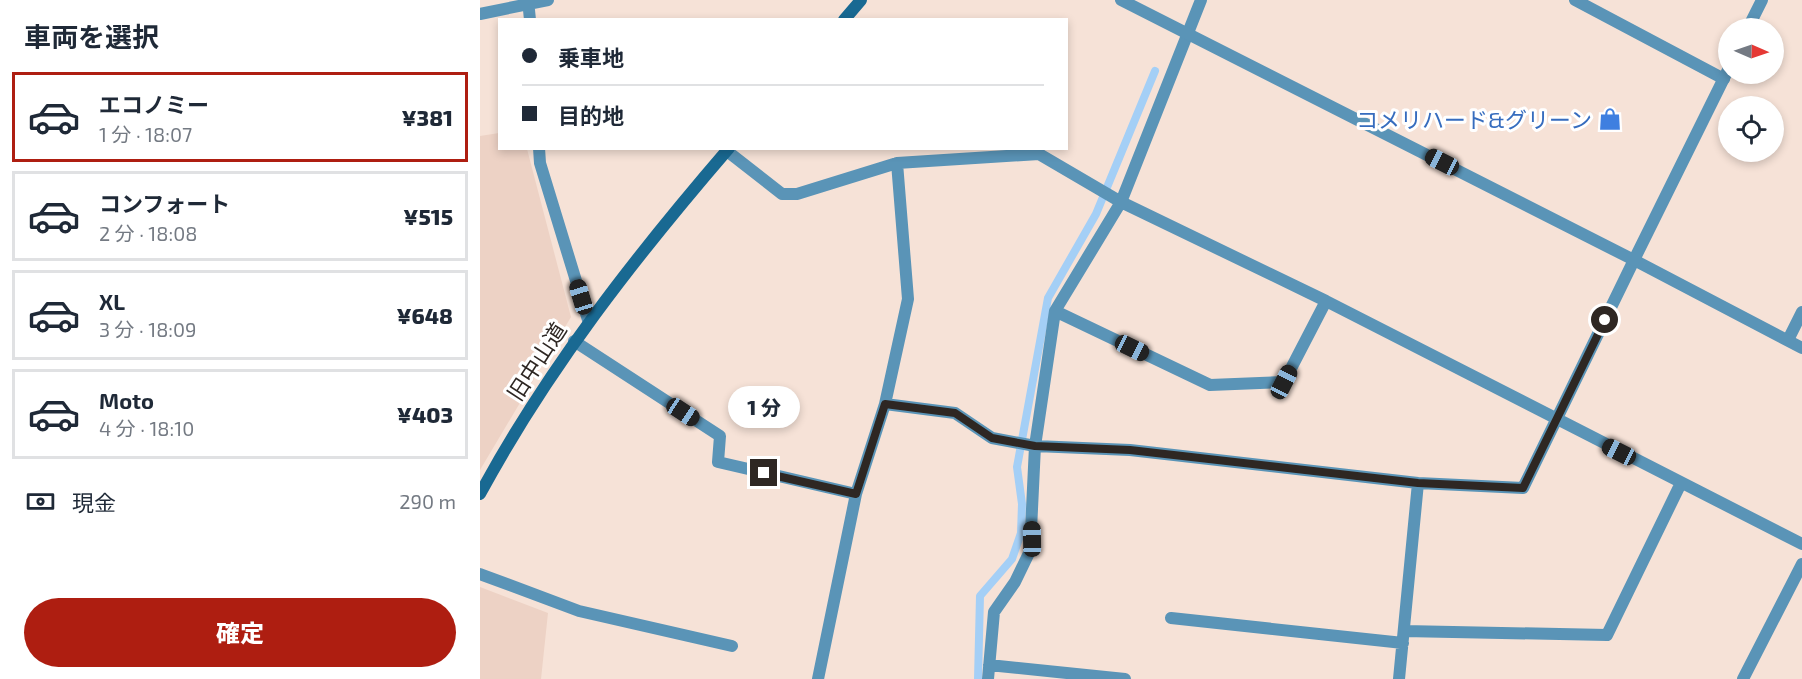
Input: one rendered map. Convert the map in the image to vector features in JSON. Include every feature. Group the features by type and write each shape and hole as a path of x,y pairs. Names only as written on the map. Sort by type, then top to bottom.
{"main road":[{"path":"846,18 861,0"},
{"name":"旧中山道","path":"480,494 508,443 588,320 728,150"}],"street":[{"path":"480,14 528,1 548,0"},
{"path":"1121,0 1634,260 1802,348"},
{"path":"988,679 994,612 1015,582 1030,551 1035,446 1055,311 1121,202 1186,32 1201,0"},
{"path":"1575,0 1718,70"},
{"path":"1753,18 1762,0"},
{"path":"528,1 530,18"},
{"path":"885,404 955,413 992,438 1035,446 1130,450 1418,483 1523,488 1721,84"},
{"path":"539,150 540,164 588,320"},
{"path":"728,150 782,194 797,194 897,163 1039,154 1121,202 1326,301 1557,421 1802,544"},
{"path":"818,679 856,494 885,404 908,299 897,163"},
{"path":"1055,311 1210,385 1284,382 1326,301"},
{"path":"1788,340 1802,312"},
{"path":"574,341 720,436 718,462 856,494"},
{"path":"1400,679 1418,483"},
{"path":"1171,618 1403,637 1607,635 1681,483"},
{"path":"1743,679 1802,564"},
{"path":"480,574 579,611 732,646"},
{"path":"988,665 1125,679"}],"shaded area":[{"path":"498,133 498,150 527,150 571,317 480,470 480,136"},
{"path":"480,587 548,613 541,679 480,679"}],"waterway":[{"path":"978,679 980,596 1012,559 1021,533 1022,504 1017,467 1048,298 1096,214 1155,71"}],"place":[{"name":"コメリハード&グリーン","path":"1610,119"}],"route":[{"path":"764,473 856,494 885,404 955,413 992,438 1035,446 1130,450 1418,483 1523,488 1605,320"}]}
